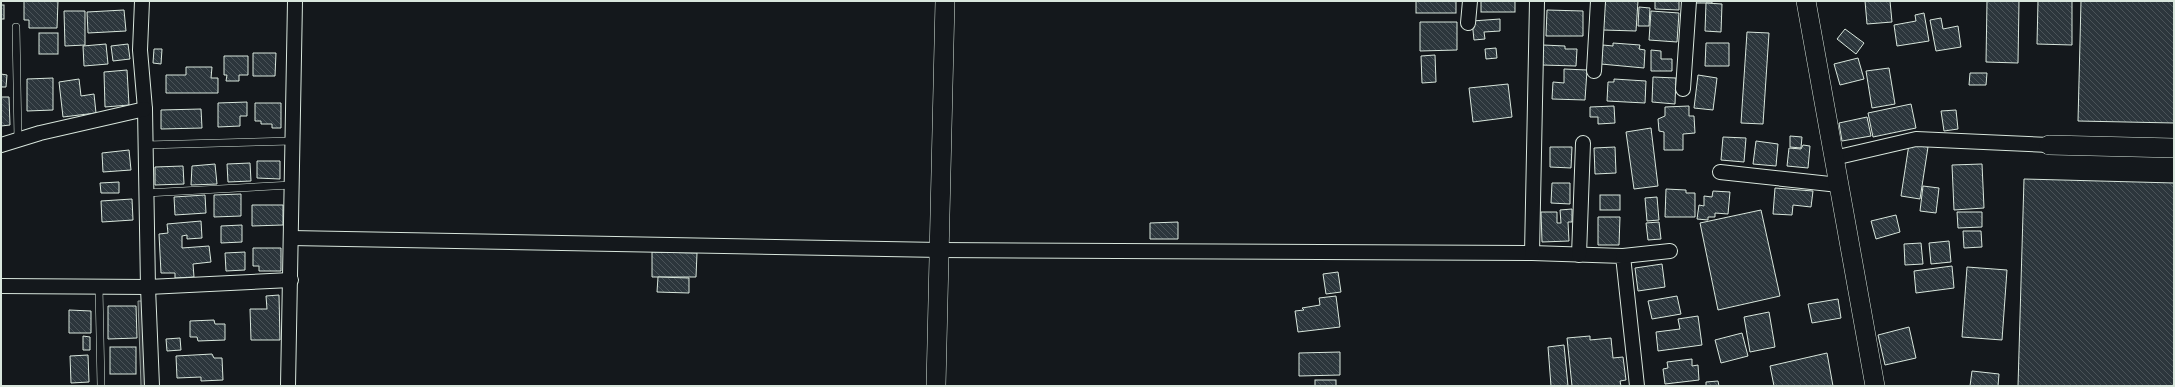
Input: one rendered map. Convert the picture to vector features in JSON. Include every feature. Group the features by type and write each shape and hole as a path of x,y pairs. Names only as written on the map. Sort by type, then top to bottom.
{"street":[{"path":"142,1 140,50 145,109 148,287 152,386"},
{"path":"288,386 295,1"},
{"path":"936,386 945,1"},
{"path":"1468,24 1470,1"},
{"path":"1532,254 1537,1"},
{"path":"1594,71 1598,1"},
{"path":"1683,89 1689,1"},
{"path":"1806,1 1875,386"},
{"path":"1,145 40,133 145,109"},
{"path":"1834,158 1916,139 2049,145 2174,148"},
{"path":"1579,255 1583,143"},
{"path":"1720,172 1839,185"},
{"path":"291,238 940,250 1532,254 1623,256 1670,250"},
{"path":"1623,256 1637,386"},
{"path":"1,286 148,287 291,280"}],"lane":[{"path":"16,27 18,140"},
{"path":"146,145 292,141"},
{"path":"146,193 292,185"},
{"path":"99,287 101,386"}],"shaded area":[{"path":"138,301 143,301 146,386 141,386"}],"building":[{"path":"24,1 58,1 57,28 29,28 29,20 24,20"},
{"path":"1416,1 1456,1 1456,13 1416,13"},
{"path":"1481,1 1515,1 1515,12 1481,12"},
{"path":"1605,1 1638,1 1636,31 1603,30"},
{"path":"1655,1 1679,1 1679,10 1655,9"},
{"path":"1695,1 1712,1 1712,3 1695,3"},
{"path":"1865,1 1890,1 1892,22 1867,24"},
{"path":"1987,1 2019,1 2018,63 1986,62"},
{"path":"2038,1 2072,1 2072,45 2037,44"},
{"path":"2081,1 2174,1 2174,123 2078,121"},
{"path":"1706,3 1722,4 1721,32 1705,31"},
{"path":"1,5 4,5 4,19 1,19"},
{"path":"1639,7 1650,8 1649,26 1638,26"},
{"path":"124,10 126,31 88,33 87,12"},
{"path":"1547,10 1583,11 1583,36 1546,36"},
{"path":"64,11 85,11 85,45 65,46"},
{"path":"1651,11 1679,13 1677,42 1649,40"},
{"path":"1924,13 1929,41 1897,46 1894,25 1916,21 1915,15"},
{"path":"1941,18 1943,29 1958,26 1961,47 1936,51 1930,20"},
{"path":"1500,19 1500,31 1484,32 1485,39 1474,40 1472,21"},
{"path":"1420,22 1457,22 1457,50 1420,51"},
{"path":"1845,29 1864,43 1856,54 1837,39"},
{"path":"1747,32 1769,33 1763,124 1741,123"},
{"path":"39,33 58,33 58,54 39,54"},
{"path":"1613,43 1640,45 1639,49 1645,50 1644,68 1601,64 1603,45 1613,46"},
{"path":"1706,43 1729,43 1729,66 1705,66"},
{"path":"106,44 108,64 84,66 83,46"},
{"path":"128,44 130,59 113,61 111,46"},
{"path":"1543,45 1565,46 1565,49 1577,49 1576,66 1542,65"},
{"path":"1496,48 1497,58 1486,59 1485,49"},
{"path":"154,49 162,49 161,64 153,63"},
{"path":"1651,50 1661,51 1661,59 1672,59 1672,71 1651,71"},
{"path":"253,53 276,53 275,76 253,76"},
{"path":"1435,55 1436,82 1422,83 1421,56"},
{"path":"224,56 248,56 248,75 239,75 239,81 226,81 227,75 224,75"},
{"path":"1858,58 1864,79 1840,85 1834,64"},
{"path":"186,67 212,67 211,78 218,78 218,93 166,93 166,75 186,75"},
{"path":"1889,68 1895,104 1872,108 1866,71"},
{"path":"1564,69 1587,70 1585,100 1552,99 1553,82 1564,83"},
{"path":"127,70 129,105 105,107 104,72"},
{"path":"1970,73 1987,73 1986,85 1969,85"},
{"path":"1,74 7,75 6,87 1,87"},
{"path":"1698,75 1717,78 1713,110 1694,108"},
{"path":"1653,77 1676,78 1675,104 1652,102"},
{"path":"53,78 53,110 27,111 27,79"},
{"path":"79,79 81,96 94,94 96,113 63,117 59,82"},
{"path":"1614,79 1646,81 1645,103 1607,101 1608,82 1614,82"},
{"path":"1508,84 1512,117 1473,122 1469,88"},
{"path":"1,97 9,97 10,125 1,126"},
{"path":"247,102 247,116 240,116 240,126 218,127 218,103"},
{"path":"255,103 281,103 281,128 272,128 272,124 261,124 261,121 255,121"},
{"path":"1911,104 1916,128 1873,137 1868,113"},
{"path":"1614,106 1615,123 1598,124 1598,117 1590,117 1590,107"},
{"path":"1689,106 1689,116 1694,116 1695,133 1683,134 1683,150 1664,150 1664,132 1659,131 1658,119 1665,116 1665,107"},
{"path":"201,109 202,128 161,129 161,110"},
{"path":"1956,110 1958,129 1944,131 1941,111"},
{"path":"1867,117 1871,136 1842,141 1839,123"},
{"path":"1651,128 1658,186 1634,189 1626,132"},
{"path":"1790,136 1802,137 1801,148 1790,147"},
{"path":"1723,137 1746,138 1744,162 1721,160"},
{"path":"1756,141 1778,144 1776,166 1753,164"},
{"path":"1909,144 1928,147 1920,199 1901,196"},
{"path":"1803,145 1810,146 1808,168 1787,166 1789,148 1801,149"},
{"path":"1550,147 1572,147 1571,168 1550,167"},
{"path":"1615,147 1616,173 1595,174 1594,148"},
{"path":"129,150 131,170 103,172 102,153"},
{"path":"257,161 280,161 280,179 257,178"},
{"path":"250,163 251,181 228,182 227,164"},
{"path":"215,164 217,184 191,185 192,166"},
{"path":"1982,164 1984,208 1954,210 1952,165"},
{"path":"183,166 184,184 155,185 155,167"},
{"path":"2024,179 2174,183 2174,386 2018,386"},
{"path":"119,182 119,193 101,193 100,183"},
{"path":"1552,183 1570,183 1570,204 1551,203"},
{"path":"1923,186 1939,188 1936,213 1920,211"},
{"path":"1775,188 1813,191 1811,207 1793,205 1792,215 1773,214"},
{"path":"1666,189 1686,190 1686,193 1695,193 1695,217 1665,217"},
{"path":"1713,191 1730,192 1728,214 1715,213 1715,217 1708,217 1708,220 1697,219 1699,205 1704,206 1704,196 1712,197"},
{"path":"241,194 241,216 214,217 214,195"},
{"path":"205,195 206,213 175,215 174,197"},
{"path":"1600,195 1620,195 1620,210 1600,210"},
{"path":"1657,197 1659,220 1647,221 1645,198"},
{"path":"132,199 133,220 102,222 101,201"},
{"path":"252,205 283,205 283,225 252,226"},
{"path":"1572,209 1572,222 1568,222 1569,241 1542,242 1541,212 1557,212 1557,223 1561,223 1560,210"},
{"path":"1761,210 1780,296 1718,310 1700,223"},
{"path":"1957,212 1982,212 1982,227 1958,228"},
{"path":"1896,215 1900,232 1876,239 1871,221"},
{"path":"1598,217 1620,217 1619,245 1598,245"},
{"path":"201,221 202,238 187,239 187,235 182,236 182,248 209,246 211,262 193,264 194,277 175,278 175,273 161,273 159,234 168,233 167,224"},
{"path":"1178,222 1178,239 1150,239 1150,223"},
{"path":"1659,222 1661,239 1648,240 1646,223"},
{"path":"242,225 242,242 221,243 221,226"},
{"path":"1963,231 1981,231 1982,247 1964,248"},
{"path":"1949,241 1951,262 1931,264 1929,243"},
{"path":"1921,243 1923,264 1905,265 1904,244"},
{"path":"253,248 281,248 281,271 259,271 259,266 253,266"},
{"path":"245,252 245,270 226,271 225,253"},
{"path":"652,252 697,253 696,277 652,277"},
{"path":"1662,264 1665,287 1638,291 1635,268"},
{"path":"1952,266 1954,288 1916,293 1914,271"},
{"path":"1967,267 2007,270 2002,340 1962,337"},
{"path":"1338,272 1341,292 1326,294 1323,274"},
{"path":"658,277 689,278 689,293 657,292"},
{"path":"279,295 280,340 251,340 250,309 267,309 266,296"},
{"path":"1336,296 1340,327 1298,332 1295,311 1304,310 1302,308 1320,305 1319,298"},
{"path":"1677,296 1681,314 1652,319 1648,301"},
{"path":"1838,299 1841,318 1812,323 1808,304"},
{"path":"108,306 136,306 137,338 108,339"},
{"path":"69,310 91,311 91,333 69,333"},
{"path":"1769,312 1775,347 1750,352 1744,317"},
{"path":"1698,316 1702,345 1658,351 1656,332 1680,329 1678,319"},
{"path":"214,320 215,324 225,324 225,340 198,341 197,337 190,337 190,321"},
{"path":"1909,327 1916,358 1885,365 1878,335"},
{"path":"1742,333 1748,356 1721,363 1715,340"},
{"path":"83,336 90,337 90,350 83,350"},
{"path":"1590,336 1590,340 1611,338 1613,358 1623,357 1626,380 1620,381 1621,386 1572,386 1567,338"},
{"path":"180,338 181,350 167,351 166,339"},
{"path":"1564,345 1568,386 1551,386 1548,347"},
{"path":"110,347 136,347 136,374 110,374"},
{"path":"1340,352 1340,375 1299,376 1299,353"},
{"path":"1827,353 1833,386 1774,386 1770,366"},
{"path":"212,354 214,358 222,358 223,380 201,381 201,377 177,378 176,356"},
{"path":"88,355 89,382 71,383 70,356"},
{"path":"1692,359 1692,366 1698,365 1699,380 1665,384 1663,369 1668,368 1667,362"},
{"path":"1972,371 1999,374 1998,386 1970,386"},
{"path":"1315,380 1336,380 1336,386 1315,386"},
{"path":"1718,381 1719,386 1706,386 1706,382"}]}
